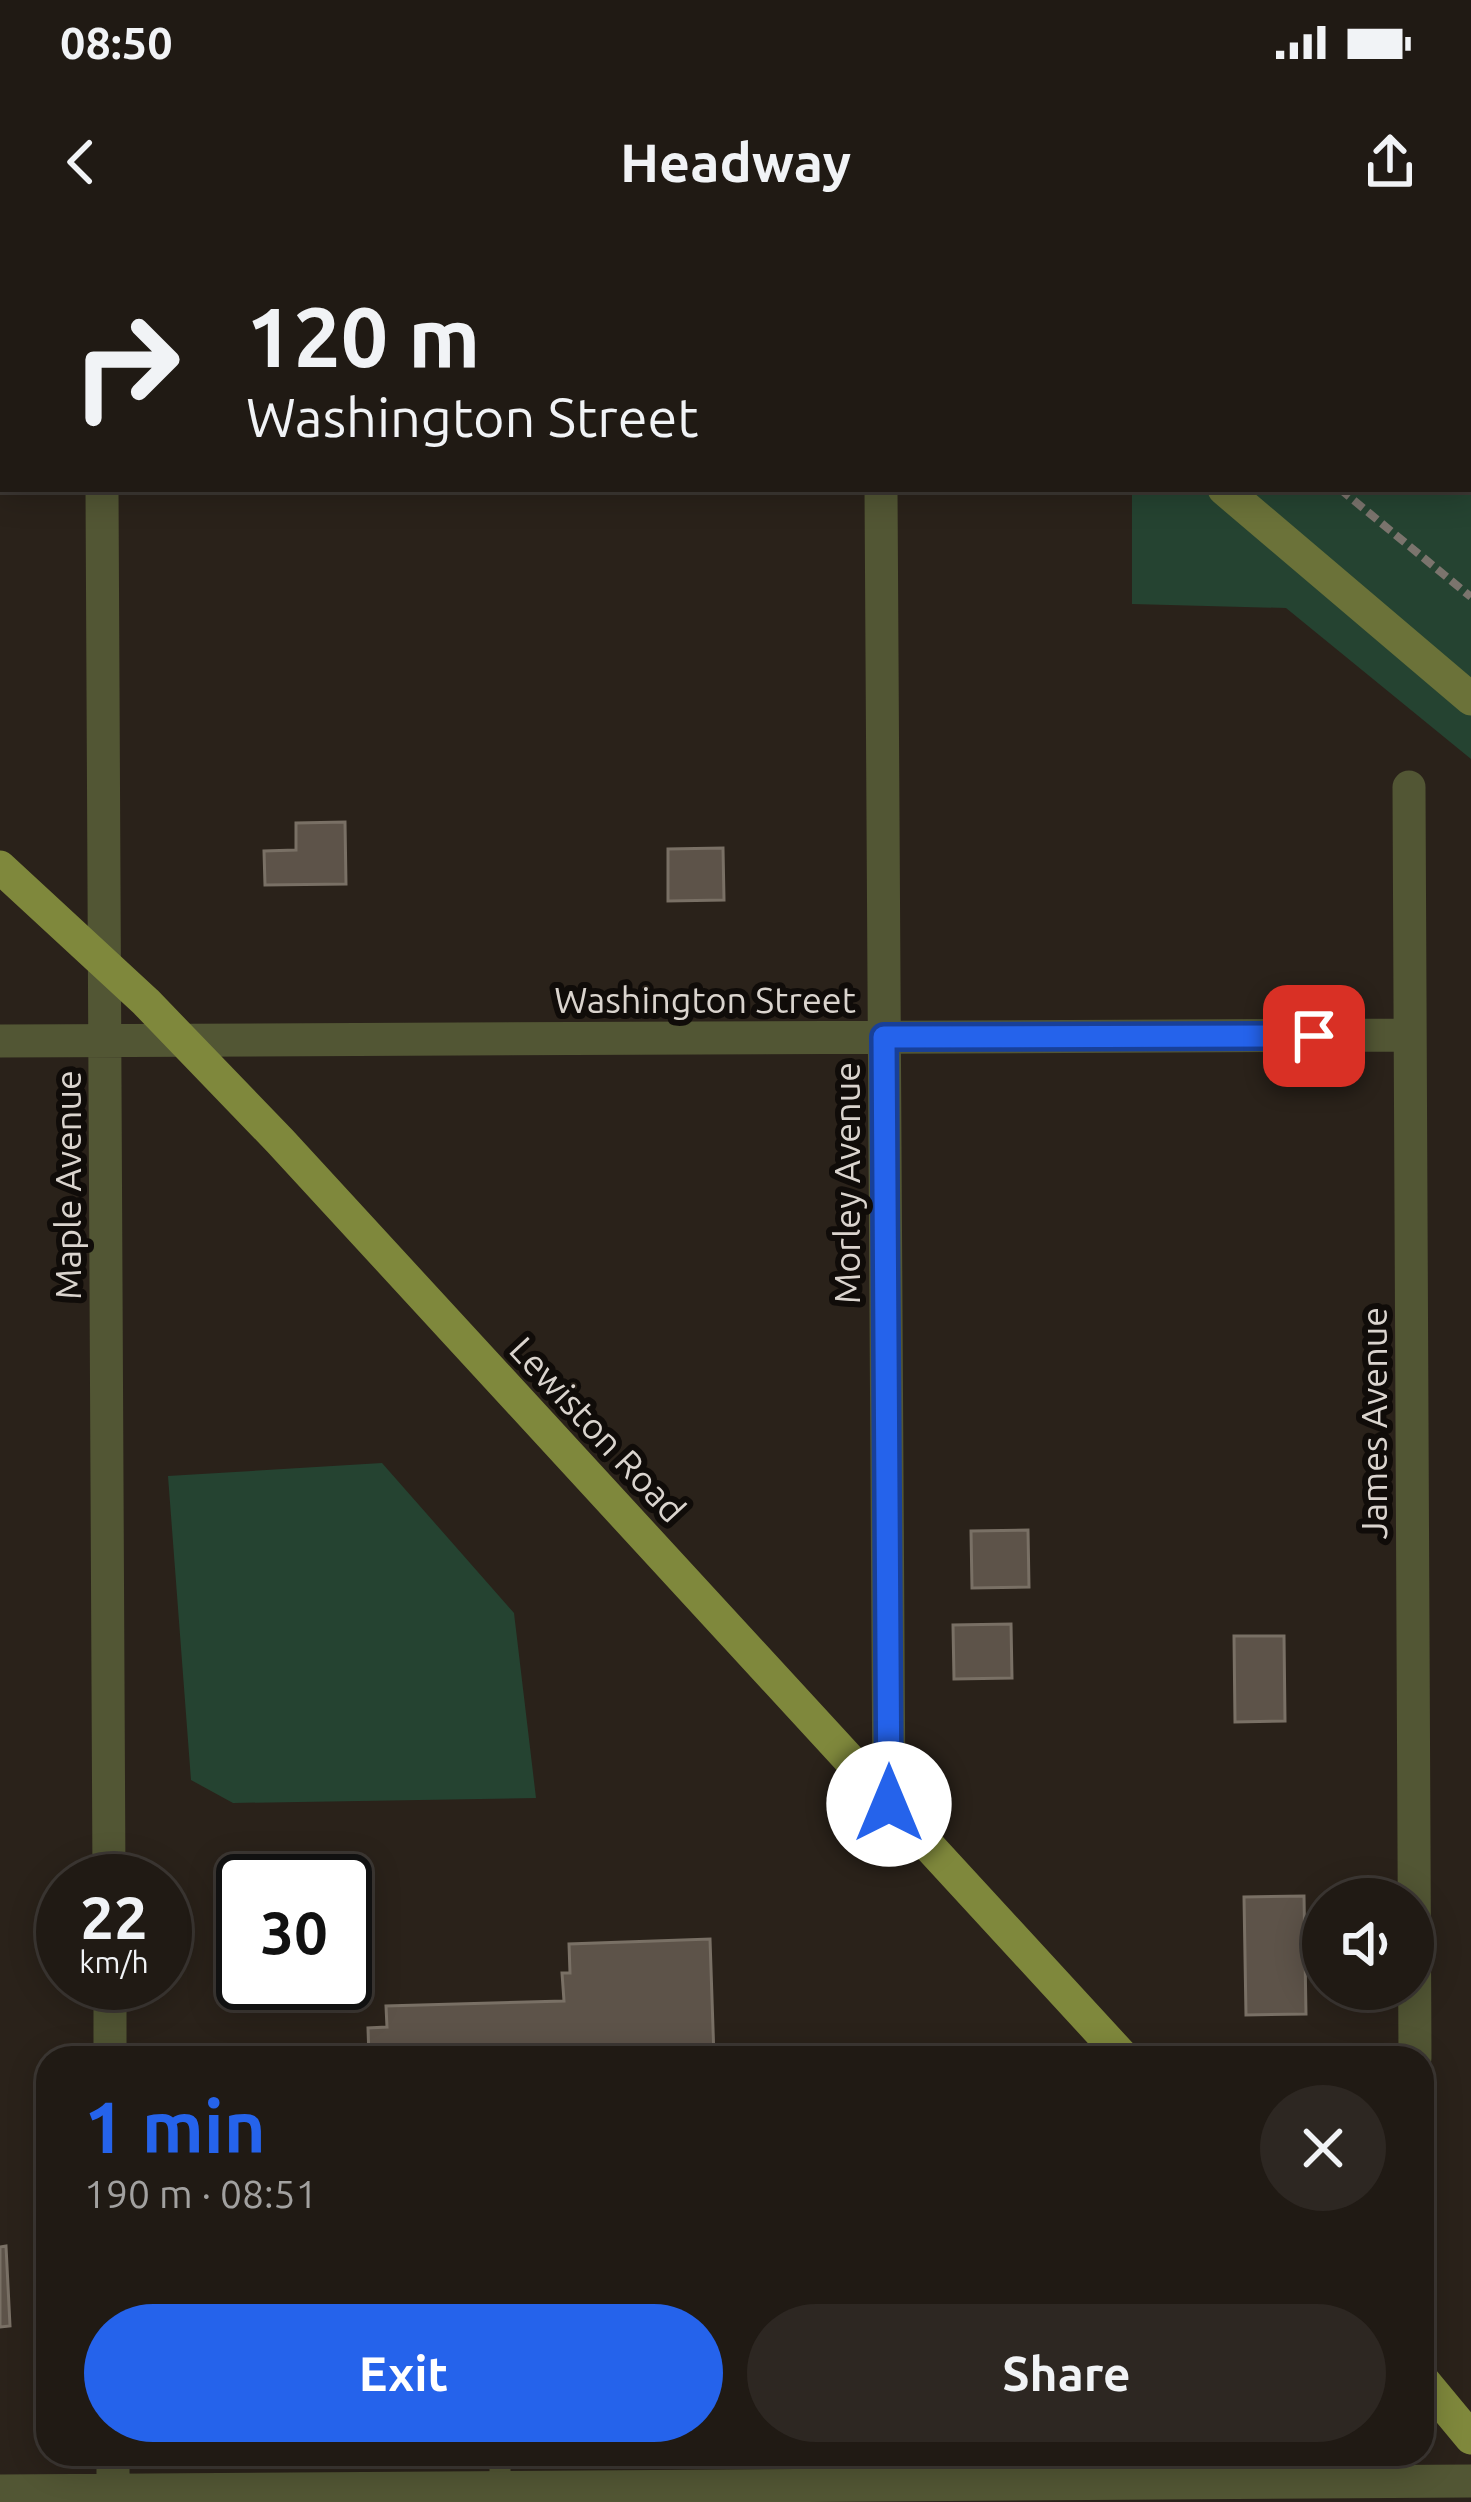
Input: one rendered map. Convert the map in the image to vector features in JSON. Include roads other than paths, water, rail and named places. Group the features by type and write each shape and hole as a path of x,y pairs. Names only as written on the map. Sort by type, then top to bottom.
{"main road":[{"path":"1228,492 1471,699"},
{"name":"Lewiston Road","path":"0,867 184,1041 1113,2046"},
{"path":"1434,2393 1471,2438"}],"street":[{"name":"Maple Avenue","path":"101,492 110,1854"},
{"name":"Morley Avenue","path":"881,492 889,1804"},
{"name":"James Avenue","path":"1409,787 1415,2046"},
{"name":"Washington Street","path":"0,1041 1410,1035"},
{"path":"110,2010 110,2046"},
{"path":"0,2491 113,2496 500,2471 759,2494 802,2470 1471,2481"}]}
